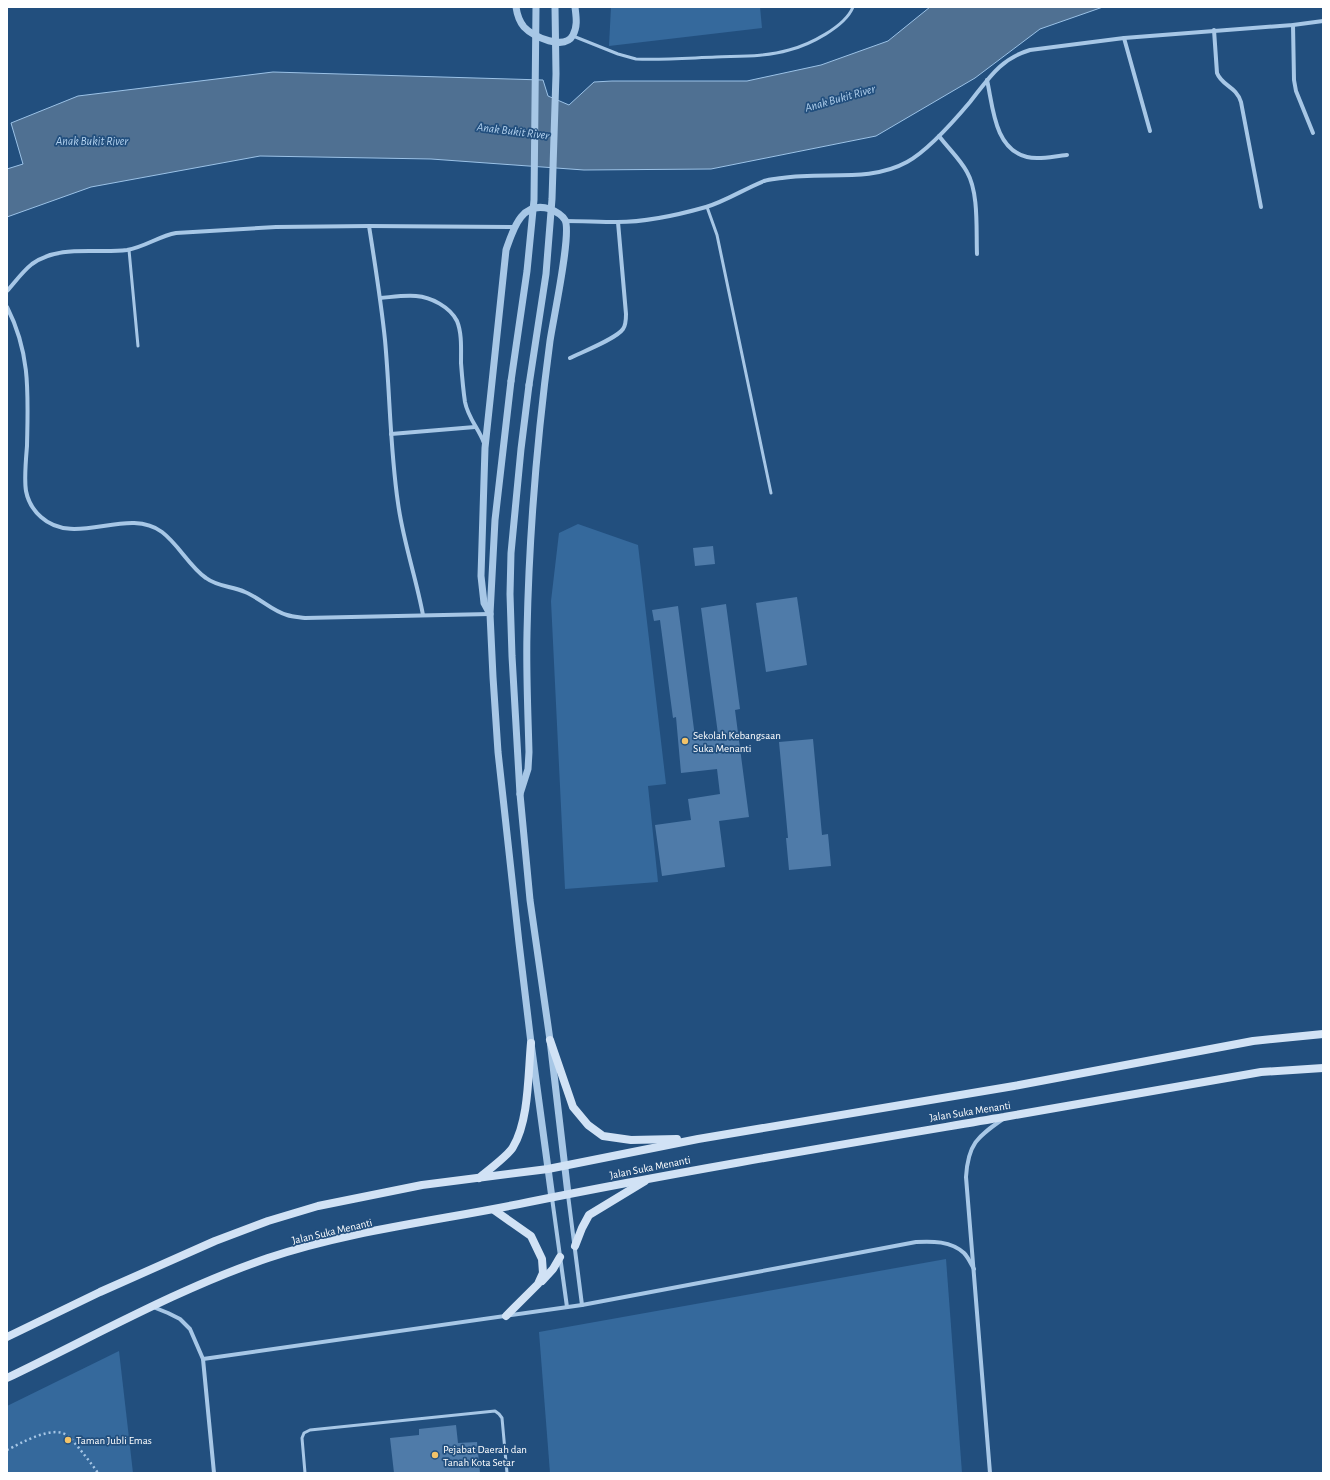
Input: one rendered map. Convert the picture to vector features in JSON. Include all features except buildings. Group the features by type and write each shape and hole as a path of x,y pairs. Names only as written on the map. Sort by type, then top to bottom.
{"main road":[{"name":"Jalan Suka Menanti","path":"7,1337 100,1292 208,1244 268,1221 318,1206 422,1185 548,1169 698,1139 1014,1086 1253,1041 1323,1034"},
{"path":"550,1040 574,1107 588,1125 603,1136 631,1140 698,1139"},
{"path":"478,1179 513,1148 518,1138 525,1113 531,1044"},
{"name":"Jalan Suka Menanti","path":"7,1378 222,1274 271,1257 341,1239 426,1221 494,1210 651,1178 1261,1072 1323,1068"},
{"path":"575,1246 582,1228 589,1216 651,1178"},
{"path":"494,1210 531,1236 536,1244 542,1259 544,1273 538,1284"},
{"path":"506,1316 553,1269 560,1257"}],"street":[{"path":"516,7 517,15 524,27 536,36 547,41 556,42 568,40 573,36 577,24 575,7"},
{"path":"536,7 534,200 527,271 511,381 495,520 490,614 498,752 531,1044 567,1307"},
{"path":"555,7 556,74 552,199 546,274 521,449 511,553 510,594 520,794 530,900 550,1040 582,1304"},
{"path":"565,221 618,222 672,216 707,207 765,181 788,177 862,175 907,163 939,136 1002,64 1017,54 1030,50 1124,38 1293,25 1323,21"},
{"path":"1293,25 1294,80 1296,91 1313,133"},
{"path":"1214,30 1218,77 1236,92 1241,102 1261,207"},
{"path":"1124,38 1150,131"},
{"path":"988,80 998,128 1007,145 1016,152 1027,157 1040,158 1067,155"},
{"path":"939,136 967,171 971,179 976,207 977,254"},
{"path":"490,614 484,603 480,576 486,448 506,250 514,227 523,214 538,208 546,208 560,215 565,221 567,239 550,339 537,448 531,533 527,635 529,752 528,769 520,794"},
{"path":"570,358 616,335 623,329 626,323 618,222"},
{"path":"7,291 31,265 49,255 60,252 128,250 166,235 176,233 276,226 514,227"},
{"path":"369,226 385,340 395,483 401,525 415,577 423,615"},
{"path":"380,298 417,296 429,298 452,313 460,331 461,372 465,404 469,416 482,437 486,448"},
{"path":"7,307 16,325 23,346 26,366 28,394 26,490 33,510 48,524 68,530 134,523 150,526 162,532 205,578 222,586 239,589 286,615 305,618 490,614"},
{"path":"391,434 475,427"},
{"path":"990,1473 967,1197 967,1160 972,1146 982,1134 1006,1117"},
{"path":"204,1360 567,1307 916,1242 934,1241 951,1245 964,1253 974,1269"},
{"path":"152,1307 180,1319 190,1329 204,1360 214,1473"}],"lane":[{"path":"573,36 618,54 636,59 759,55 789,50 805,45 838,26 845,20 853,7"},
{"path":"707,207 717,235 771,493"},
{"path":"128,250 138,346"},
{"path":"305,1473 302,1438 304,1432 310,1430 495,1411 502,1418 508,1473"}],"path":[{"path":"7,1450 51,1432 59,1432 68,1435 98,1473"}],"shaded area":[{"path":"611,7 760,7 762,28 609,46"},
{"path":"578,524 638,545 666,784 648,786 658,882 565,889 551,601 559,533"},
{"path":"946,1259 962,1473 550,1473 539,1332"},
{"name":"Taman Jubli Emas","path":"119,1351 133,1473 7,1473 7,1406"}],"water":[{"name":"Anak Bukit River","path":"930,7 1103,7 1040,29 975,78 876,136 711,169 584,170 431,159 260,156 91,187 7,217 7,169 23,164 11,123 78,96 273,72 543,80 548,96 569,105 594,82 747,81 821,65 888,41"}],"place":[{"name":"Sekolah Kebangsaan Suka Menanti","path":"685,741"},
{"name":"Taman Jubli Emas","path":"68,1440"},
{"name":"Pejabat Daerah dan Tanah Kota Setar","path":"435,1455"}]}
